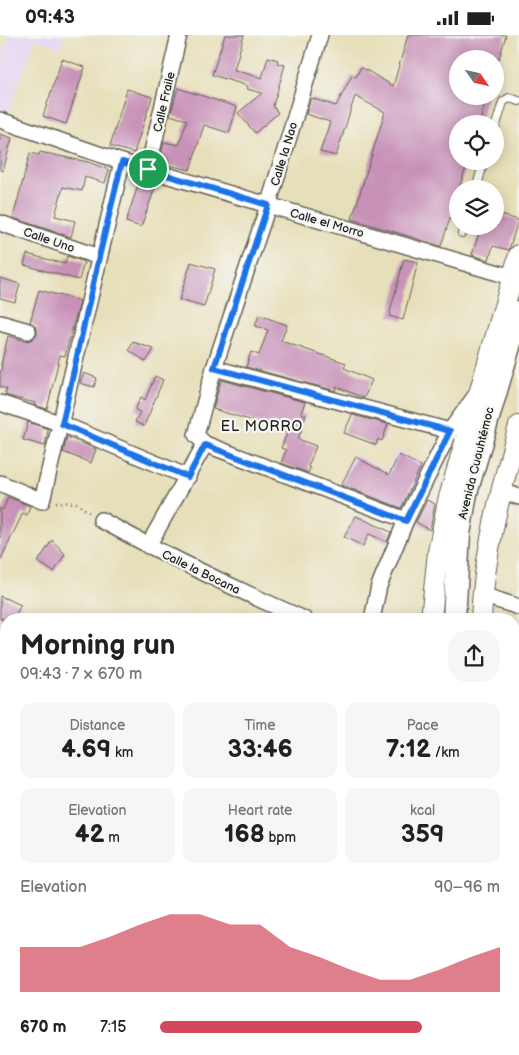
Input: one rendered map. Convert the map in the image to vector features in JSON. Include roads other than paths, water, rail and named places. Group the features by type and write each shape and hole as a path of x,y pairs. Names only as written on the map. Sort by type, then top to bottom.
{"main road":[{"name":"Avenida Cuauhtémoc","path":"454,613 459,534 466,493 519,312"},
{"name":"Avenida Cuauhtémoc","path":"464,613 470,538 484,475 519,349"}],"street":[{"name":"Calle Fraile","path":"148,169 180,35"},
{"name":"Calle la Nao","path":"205,445 196,435 214,368 268,205 320,35"},
{"name":"Calle el Morro","path":"0,120 122,162 512,277"},
{"path":"0,483 42,501 62,424 122,162"},
{"name":"Calle Uno","path":"0,223 99,257"},
{"path":"432,613 438,553 448,501 519,255"},
{"path":"0,323 28,331"},
{"path":"214,368 450,431"},
{"path":"373,613 379,586 406,521 450,431 478,392"},
{"path":"0,403 62,424 188,477"},
{"path":"481,613 490,543 510,494 519,426"},
{"path":"148,546 205,445 406,521"},
{"name":"Calle la Bocana","path":"101,520 148,546 290,613"},
{"path":"482,595 519,607"}],"lane":[{"path":"499,115 503,103 509,98 519,101"}],"district":[{"name":"EL MORRO","path":"262,426"}]}
